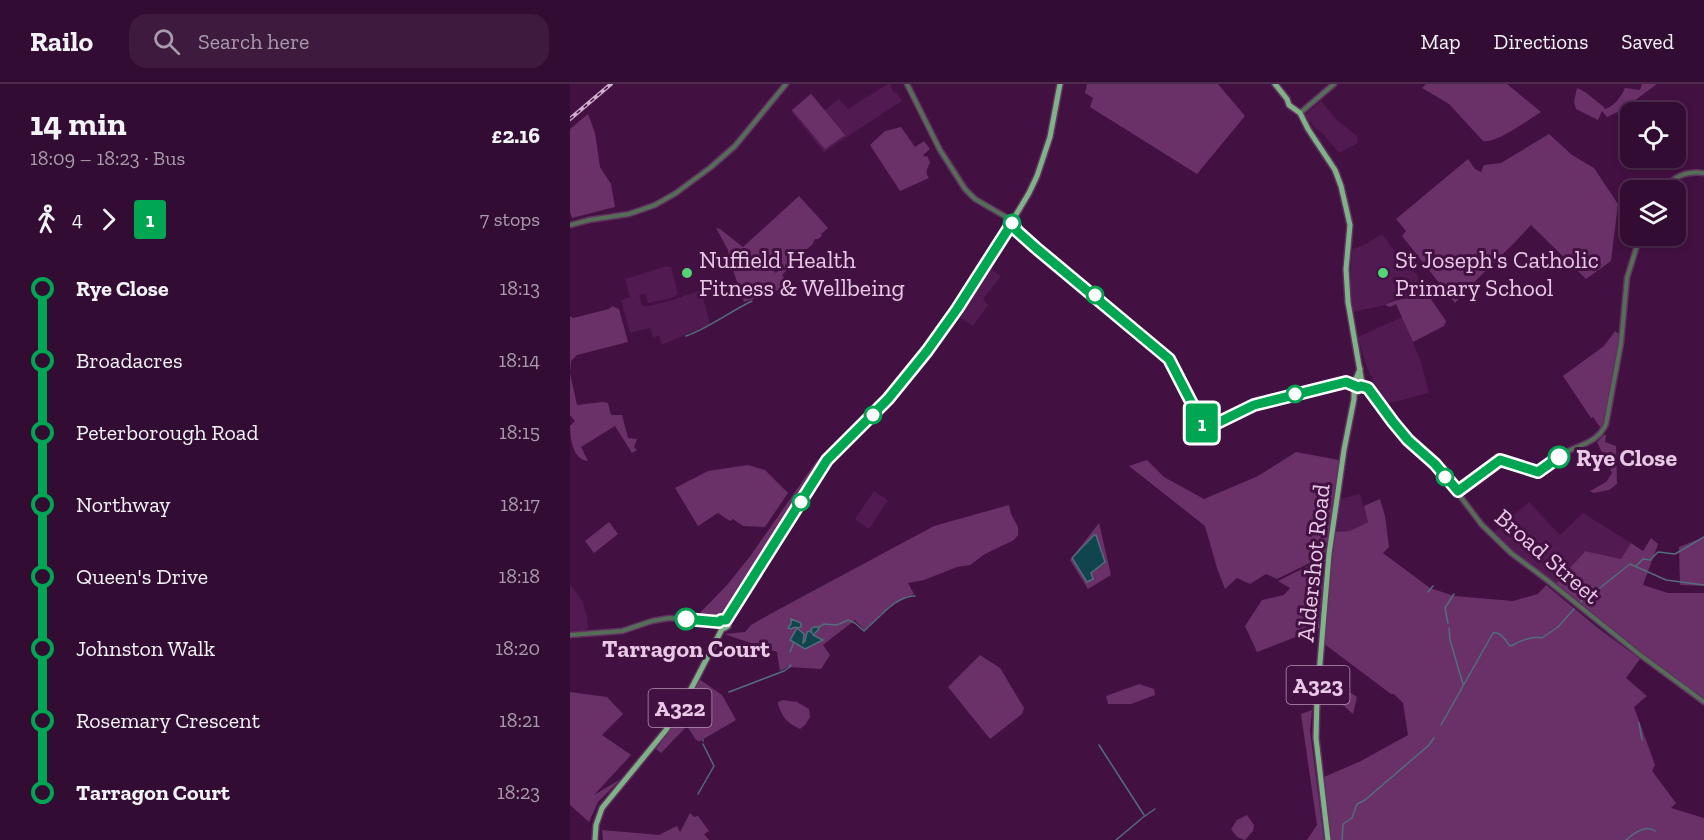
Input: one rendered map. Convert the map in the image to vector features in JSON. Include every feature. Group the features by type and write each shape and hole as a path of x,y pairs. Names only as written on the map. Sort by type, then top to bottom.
{"main road":[{"path":"722,621 827,460 882,406 927,351 1012,223 1034,184 1043,162 1060,84"},
{"name":"Aldershot Road","path":"1275,84 1290,105 1300,113 1325,153 1337,174 1347,205 1350,231 1346,269 1347,290 1349,315 1360,369 1359,384 1344,450 1329,554 1316,719 1316,749 1328,840"},
{"name":"A322","path":"595,840 596,825 602,808 666,730 690,691 722,629 728,626 722,621"}],"street":[{"path":"570,225 629,214 655,206 676,193 735,146 786,84"},
{"path":"907,84 940,150 969,195 1012,223"},
{"path":"1300,113 1334,84"},
{"path":"1674,180 1685,174 1704,174"},
{"path":"1458,491 1500,460 1538,472 1565,453 1594,440 1601,433 1606,424 1621,343 1627,278 1637,246"},
{"name":"Broad Street","path":"1359,384 1368,388 1408,440 1435,464 1489,532 1512,554 1630,648 1704,702"},
{"path":"570,634 622,631 658,619 722,621"}],"shaded area":[{"path":"888,84 902,101 824,152 791,111 811,93 825,110 839,99 848,109"},
{"path":"1087,84 1218,84 1245,116 1197,174 1090,107 1093,98 1085,93"},
{"path":"1426,84 1507,84 1541,112 1496,139 1483,141 1449,104 1422,88"},
{"path":"1642,84 1657,84 1633,102 1620,102 1620,111 1607,117 1602,111 1598,120 1576,109 1574,102 1577,88 1604,109 1617,101 1625,88 1640,90"},
{"path":"811,94 845,135 825,149 792,110"},
{"path":"1321,101 1336,119 1357,136 1356,144 1339,153 1316,129 1305,115"},
{"path":"588,114 595,133 600,167 611,184 615,207 572,218 570,212 570,129"},
{"path":"901,127 915,147 924,141 930,149 923,155 927,156 930,162 927,172 929,178 900,191 870,145 885,131"},
{"path":"1549,134 1572,155 1594,168 1618,204 1611,261 1586,279 1531,225 1455,303 1402,236 1406,231 1396,219 1468,159 1475,169 1481,172 1484,165 1501,163"},
{"path":"799,196 828,228 821,234 822,236 815,239 812,245 783,269 777,266 779,264 772,257 768,260 771,263 768,266 776,273 779,270 787,270 782,275 796,287 744,302 728,250 716,228 743,247"},
{"name":"St Joseph's Catholic Primary School","path":"1382,234 1410,271 1413,270 1428,289 1421,295 1393,300 1385,305 1353,312 1350,281 1352,249"},
{"path":"667,266 671,267 678,294 672,298 648,303 645,294 639,295 642,306 672,300 701,290 710,324 662,345 659,336 653,337 650,328 630,333 621,300 630,297 625,279"},
{"path":"990,269 1001,276 983,299 988,305 973,326 958,316 980,280"},
{"path":"1426,292 1446,321 1444,326 1413,342 1396,304 1390,307 1385,305"},
{"path":"612,306 619,309 628,342 577,355 571,361 570,373 570,316 573,318 609,309"},
{"path":"1402,317 1421,362 1429,393 1386,404 1366,365 1358,337"},
{"path":"1615,331 1620,335 1602,430 1593,417 1591,418 1563,376 1604,346"},
{"path":"570,373 577,405 608,403 611,415 622,415 628,438 637,439 634,447 637,450 632,453 615,426 581,447 588,461 579,457 573,448 571,436 570,426 575,421 570,415"},
{"path":"1606,435 1605,442 1616,446 1617,484 1609,490 1593,493 1590,491 1606,482 1612,473 1597,442"},
{"path":"1296,452 1339,460 1326,555 1277,579 1266,574 1250,584 1237,578 1225,589 1205,526 1129,466 1147,460 1164,477 1204,499 1258,476"},
{"path":"818,459 821,465 743,591 727,612 720,618 695,618 728,584 751,555"},
{"path":"748,465 765,470 788,493 765,527 743,526 718,513 698,526 675,488 708,471"},
{"path":"874,491 888,500 869,529 855,519"},
{"path":"1360,494 1368,522 1350,531 1337,532 1340,499"},
{"path":"1380,499 1389,547 1383,553 1430,588 1454,596 1513,601 1538,594 1546,585 1640,659 1626,678 1647,696 1634,707 1655,765 1652,771 1676,803 1671,808 1704,818 1704,840 1331,840 1324,777 1361,761 1408,735 1403,703 1323,643 1335,532 1350,531 1368,522 1364,506"},
{"path":"1529,502 1560,535 1583,513 1631,543 1621,559 1585,551 1556,584 1493,533"},
{"path":"1009,505 1018,527 1018,535 1014,540 985,554 970,565 908,583 914,594 891,605 864,630 855,620 823,645 830,655 821,669 788,667 780,671 777,652 724,634 745,632 751,625 772,613 934,526"},
{"path":"609,522 618,534 594,553 585,541"},
{"path":"1099,523 1111,575 1088,589 1070,560","holes":["1096,535 1104,564 1090,573 1072,558"]},
{"path":"1096,535 1105,562 1091,573 1093,579 1087,582 1072,558"},
{"path":"1704,537 1704,586 1680,585 1679,547"},
{"path":"1651,538 1658,544 1643,585 1668,593 1704,593 1704,699 1556,584 1585,551 1621,559 1631,543 1643,551"},
{"path":"1326,557 1319,628 1257,652 1245,626 1262,600 1284,595 1290,588 1278,581"},
{"path":"570,584 582,600 587,616 588,628 583,632 570,633"},
{"path":"791,619 801,623 801,627 788,628"},
{"path":"814,627 819,627 813,635 823,640 805,649 790,640 797,628 804,634 803,643 807,632 812,633 811,629"},
{"path":"980,655 1000,668 1024,708 1022,714 990,739 948,687"},
{"path":"1323,674 1357,697 1353,714 1344,706 1321,697"},
{"path":"699,679 722,695 736,720 700,741 696,740 687,726 661,753 656,749 680,716"},
{"path":"1139,684 1154,689 1155,695 1131,704 1108,704 1106,696"},
{"path":"570,692 607,697 623,714 602,735 631,755 594,795 621,779 598,802 589,822 570,805"},
{"path":"783,700 797,702 809,709 810,717 800,729 783,716 778,702"},
{"path":"1312,710 1310,731 1324,840 1307,840 1317,825 1301,714"},
{"path":"690,813 694,817 698,816 709,831 704,834 709,840 603,840 602,830 659,835 677,826 680,832"},
{"path":"1247,815 1254,825 1253,831 1245,840 1237,837 1231,829 1237,820"}],"waterway":[{"path":"686,336 752,301"},
{"path":"1636,566 1643,559 1650,560 1658,552 1675,554 1704,537"},
{"path":"1579,604 1630,564 1666,580 1704,585"},
{"path":"1428,592 1433,586"},
{"path":"1448,623 1445,608 1454,594"},
{"path":"882,614 901,599 915,596"},
{"path":"1441,725 1493,633 1500,635 1511,646 1522,640 1542,638 1558,627 1574,609"},
{"path":"819,627 824,624 837,625 848,620 864,631 881,615"},
{"path":"1449,628 1450,640 1463,684"},
{"path":"790,652 794,642"},
{"path":"729,692 784,671 790,665"},
{"path":"1639,723 1642,740"},
{"path":"1342,840 1343,824 1352,818 1357,804 1365,800 1428,746 1434,738"},
{"path":"698,794 714,766 703,744"},
{"path":"1099,745 1144,815"},
{"path":"1142,818 1155,809"},
{"path":"1116,840 1141,819"},
{"path":"1626,840 1644,829 1655,831"}],"railway":[{"path":"570,119 611,84"}],"bus line":[{"name":"1","path":"686,619 719,622 726,620 827,460 871,418 942,332 1012,223 1017,231 1036,248 1169,359 1205,429 1254,405 1346,382 1368,388 1408,440 1435,464 1458,491 1500,460 1538,472 1559,457"}],"place":[{"name":"Nuffield Health Fitness & Wellbeing","path":"687,273"},
{"name":"St Joseph's Catholic Primary School","path":"1383,273"},
{"name":"Rye Close","path":"1559,457"},
{"name":"Tarragon Court","path":"686,619"}]}
